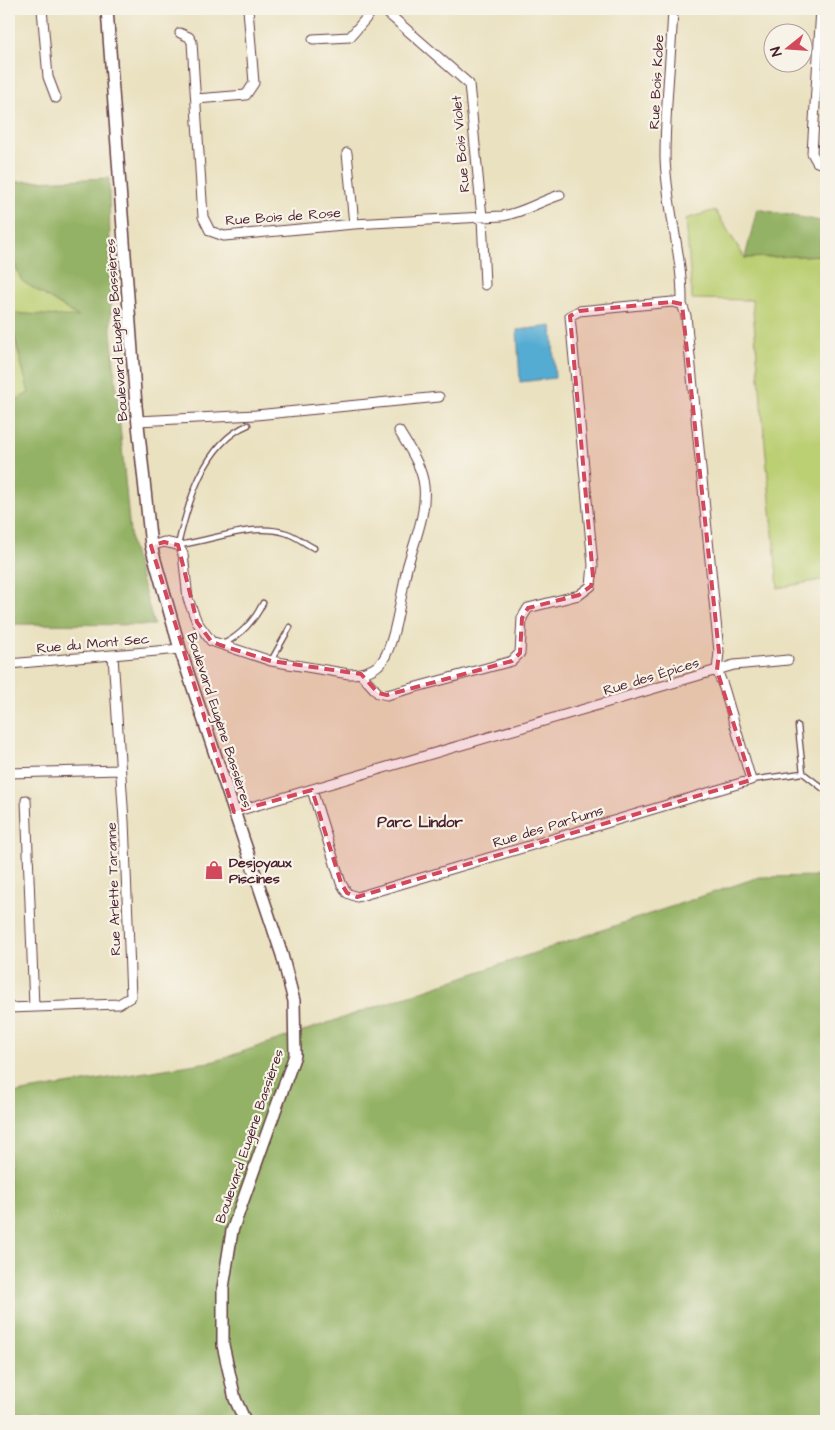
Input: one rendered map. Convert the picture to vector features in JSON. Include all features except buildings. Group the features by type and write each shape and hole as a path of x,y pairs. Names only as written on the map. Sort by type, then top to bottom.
{"street":[{"path":"42,9 48,77 56,98"},
{"name":"Boulevard Eugène Bassières","path":"107,9 138,421 151,546 180,649 282,955 294,1001 294,1055 232,1231 223,1288 223,1345 235,1399 246,1421"},
{"path":"196,99 246,96 251,91 254,83 248,9"},
{"path":"313,39 350,37 374,9"},
{"name":"Rue Bois Violet","path":"383,9 468,84 482,218 485,285"},
{"name":"Rue Bois Kobe","path":"673,9 665,157 668,192 678,247 682,304"},
{"path":"821,9 812,153 817,162 826,165"},
{"name":"Rue Bois de Rose","path":"180,33 189,37 192,42 203,217 210,231 224,236 354,224 482,218 517,214 538,201 560,196"},
{"path":"347,153 354,224"},
{"path":"361,674 378,693 387,695 512,661 520,653 522,618 528,608 579,595 591,586 593,565 569,326 570,316 579,311 672,302 682,304"},
{"name":"Rue des Épices","path":"234,812 717,670 718,652 686,316 682,304"},
{"path":"138,421 256,415 439,397"},
{"path":"151,546 164,542 178,545 183,554 188,600 197,622 211,641 220,646 271,661 361,674 372,670 383,660 394,632 421,519 424,487 421,470 399,431"},
{"name":"Rue du Mont Sec","path":"9,664 180,649"},
{"name":"Rue Arlette Taranne","path":"9,1008 119,1004 131,997 113,656"},
{"path":"750,780 724,688 717,670 734,665 788,660"},
{"path":"9,773 120,770"},
{"name":"Rue des Parfums","path":"312,790 341,883 347,892 357,897 750,780"},
{"path":"26,800 34,1007"}],"lane":[{"path":"248,425 233,432 217,448 195,490 178,545 202,542 246,532 270,530 296,537 314,548"},
{"path":"220,646 241,633 259,611 263,603"},
{"path":"271,661 290,627"},
{"path":"798,726 804,773 826,790"},
{"path":"750,780 804,773"}],"highlighted area":[{"path":"672,302 682,304 719,652 717,670 751,780 357,897 347,893 341,883 312,790 234,812 151,546 164,542 178,545 197,622 211,641 220,645 271,661 361,674 378,693 387,695 512,661 520,653 522,618 528,608 579,595 591,586 593,577 570,316 579,311"}],"green space":[{"path":"109,178 111,331 131,543 154,625 9,624 9,404 29,393 9,313 79,317 22,281 9,252 9,182"},
{"path":"757,209 826,222 826,255 745,258"},
{"path":"715,210 745,258 826,255 826,579 778,588 752,300 692,299 686,219"},
{"path":"9,252 22,281 80,318 9,313"},
{"path":"9,318 29,393 9,404"},
{"path":"826,876 826,1421 220,1421 215,1419 199,1421 9,1421 9,1094 215,1061 759,877"}],"water":[{"path":"552,326 555,378 520,382 517,330"}],"place":[{"name":"Desjoyaux Piscines","path":"214,870"}],"district":[{"name":"Parc Lindor","path":"420,822"}]}
